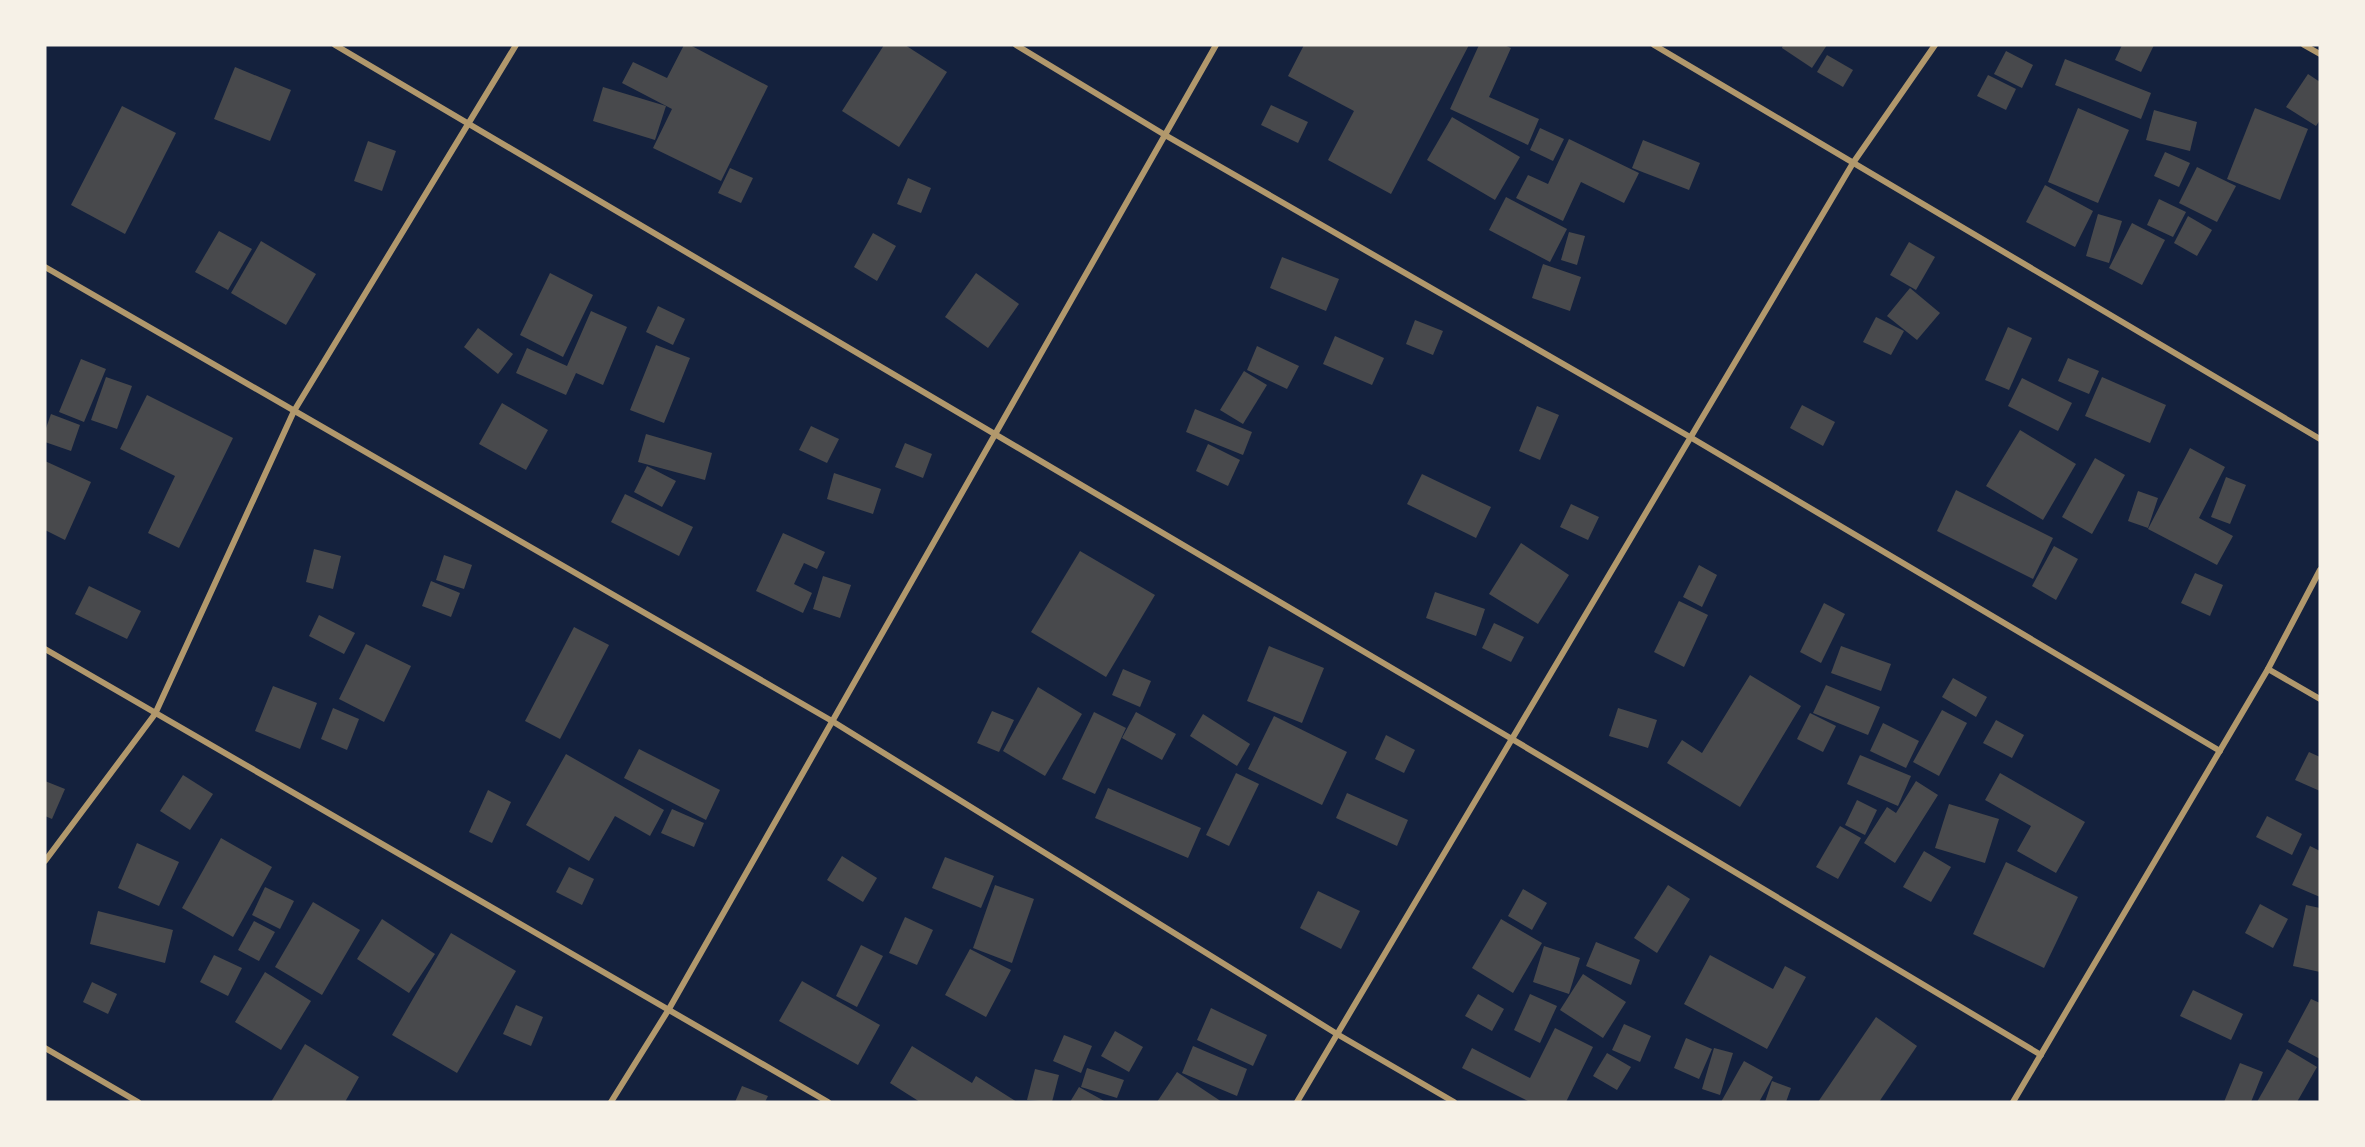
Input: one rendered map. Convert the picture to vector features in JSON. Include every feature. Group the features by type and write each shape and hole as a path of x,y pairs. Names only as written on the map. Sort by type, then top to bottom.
{"street":[{"path":"335,45 1512,739 2041,1055"},
{"path":"45,861 155,714 294,411 516,45"},
{"path":"1016,45 1165,135 1690,437 2220,751"},
{"path":"611,1102 669,1009 1216,45"},
{"path":"1654,45 2320,439"},
{"path":"1297,1102 1853,163 1935,45"},
{"path":"2304,45 2320,54"},
{"path":"45,267 832,722 1337,1034 1454,1102"},
{"path":"2013,1102 2268,669 2320,570"},
{"path":"45,649 828,1102"},
{"path":"2268,669 2320,699"},
{"path":"45,1048 138,1102"}],"building":[{"path":"684,45 690,45 768,86 721,181 653,148 672,109 622,83 633,62 667,78"},
{"path":"884,45 905,45 947,72 899,147 842,111"},
{"path":"1304,45 1469,45 1391,194 1328,160 1354,111 1288,76"},
{"path":"1479,45 1504,45 1511,48 1489,97 1539,119 1528,145 1450,109"},
{"path":"1783,45 1827,45 1812,68 1782,48"},
{"path":"2122,45 2154,45 2141,72 2115,60"},
{"path":"2006,51 2033,65 2022,88 1994,74"},
{"path":"1827,55 1853,70 1843,87 1817,72"},
{"path":"2065,59 2151,93 2141,119 2055,85"},
{"path":"235,67 291,90 270,141 214,119"},
{"path":"2308,74 2320,82 2320,120 2316,126 2286,107"},
{"path":"1988,75 2016,89 2006,110 1977,96"},
{"path":"603,87 666,106 655,140 593,121"},
{"path":"1271,105 1308,122 1298,143 1261,125"},
{"path":"122,106 176,133 125,234 71,205"},
{"path":"2078,108 2129,130 2098,203 2048,182"},
{"path":"2255,108 2308,129 2280,200 2227,179"},
{"path":"2154,110 2197,122 2190,151 2146,140"},
{"path":"1452,117 1520,157 1495,200 1427,160"},
{"path":"1540,128 1564,139 1553,161 1530,150"},
{"path":"1569,139 1639,173 1624,203 1581,182 1563,221 1516,198 1528,175 1548,184"},
{"path":"1643,140 1700,163 1689,190 1632,168"},
{"path":"368,141 396,151 382,191 354,181"},
{"path":"2165,152 2190,163 2179,187 2154,176"},
{"path":"2197,167 2236,186 2217,222 2179,203"},
{"path":"730,168 753,178 741,203 718,193"},
{"path":"908,178 931,188 921,213 897,204"},
{"path":"2045,185 2093,211 2075,247 2026,222"},
{"path":"1506,197 1567,229 1550,262 1489,230"},
{"path":"2159,199 2186,212 2173,237 2147,225"},
{"path":"2098,214 2122,221 2109,263 2086,256"},
{"path":"2188,216 2212,230 2197,256 2174,243"},
{"path":"2132,223 2165,240 2142,285 2109,268"},
{"path":"219,231 252,249 228,290 195,272"},
{"path":"1569,232 1585,236 1577,265 1561,260"},
{"path":"873,233 896,246 877,281 854,267"},
{"path":"261,241 316,274 286,325 231,293"},
{"path":"1909,242 1935,257 1916,290 1890,275"},
{"path":"1282,257 1339,279 1326,311 1270,288"},
{"path":"1543,264 1581,277 1570,311 1532,298"},
{"path":"550,273 593,295 563,357 520,335"},
{"path":"976,273 1019,304 988,348 945,317"},
{"path":"1910,288 1940,313 1917,340 1887,316"},
{"path":"658,306 685,319 673,345 646,332"},
{"path":"591,311 627,327 603,385 576,373 566,395 516,373 527,348 567,366"},
{"path":"1876,317 1904,331 1891,355 1863,342"},
{"path":"1415,320 1443,331 1433,355 1406,344"},
{"path":"2008,327 2032,338 2009,390 1985,380"},
{"path":"478,328 513,354 498,374 464,347"},
{"path":"1335,336 1384,358 1372,385 1323,364"},
{"path":"656,345 690,358 664,423 630,410"},
{"path":"1257,346 1299,366 1287,389 1247,370"},
{"path":"2068,358 2099,371 2089,394 2058,381"},
{"path":"81,359 106,369 84,422 59,412"},
{"path":"1244,371 1267,385 1243,424 1220,410"},
{"path":"106,377 132,386 117,429 91,420"},
{"path":"2102,377 2166,405 2150,443 2085,416"},
{"path":"2022,378 2072,403 2058,431 2008,406"},
{"path":"147,395 233,438 179,548 148,533 175,476 120,449"},
{"path":"502,403 548,430 526,470 479,444"},
{"path":"1802,405 1835,422 1823,446 1790,428"},
{"path":"1537,406 1559,415 1540,460 1519,451"},
{"path":"1195,409 1252,432 1243,455 1186,432"},
{"path":"51,414 80,425 71,451 45,442 45,431"},
{"path":"811,426 839,439 827,463 799,450"},
{"path":"2020,430 2076,464 2043,520 1986,486"},
{"path":"646,434 712,453 705,480 638,462"},
{"path":"905,443 932,454 923,478 895,467"},
{"path":"1208,444 1240,460 1228,486 1196,471"},
{"path":"2190,448 2225,467 2199,518 2233,536 2217,565 2148,529"},
{"path":"2095,458 2125,475 2092,534 2062,517"},
{"path":"45,461 91,482 65,540 45,530"},
{"path":"647,466 676,481 662,507 634,492"},
{"path":"834,473 881,489 873,514 827,499"},
{"path":"1422,474 1491,507 1476,538 1407,504"},
{"path":"2226,477 2246,485 2230,524 2211,517"},
{"path":"1956,490 2053,538 2033,579 1937,531"},
{"path":"2138,491 2158,498 2148,528 2128,521"},
{"path":"625,494 693,527 679,556 611,522"},
{"path":"1571,504 1599,517 1588,540 1560,527"},
{"path":"783,533 825,552 817,569 804,563 794,584 812,593 803,613 756,591"},
{"path":"1521,543 1569,575 1538,624 1489,594"},
{"path":"2054,546 2078,559 2056,600 2032,586"},
{"path":"314,549 341,556 333,589 306,582"},
{"path":"1080,551 1155,595 1106,677 1031,632"},
{"path":"444,555 472,565 464,589 436,580"},
{"path":"1699,565 1717,575 1702,607 1683,597"},
{"path":"2195,573 2223,585 2210,616 2181,603"},
{"path":"823,576 851,585 840,618 813,609"},
{"path":"431,581 460,593 451,617 422,606"},
{"path":"89,586 141,611 127,639 75,614"},
{"path":"1435,592 1485,609 1476,636 1426,618"},
{"path":"1679,601 1708,615 1684,667 1654,652"},
{"path":"1824,603 1845,614 1821,663 1800,652"},
{"path":"319,615 355,633 344,654 309,636"},
{"path":"1494,623 1524,637 1511,662 1482,648"},
{"path":"574,627 609,645 560,739 525,721"},
{"path":"366,644 411,666 384,722 339,699"},
{"path":"1269,646 1324,668 1302,723 1247,701"},
{"path":"1841,646 1891,664 1881,691 1831,673"},
{"path":"1123,669 1151,681 1140,707 1112,695"},
{"path":"1750,675 1801,706 1740,807 1667,763 1682,740 1702,753"},
{"path":"1953,678 1987,697 1976,717 1942,697"},
{"path":"1826,685 1880,707 1868,735 1813,713"},
{"path":"273,686 317,703 300,749 255,731"},
{"path":"1038,687 1082,714 1045,776 1003,751"},
{"path":"333,708 359,719 347,750 321,739"},
{"path":"1618,708 1657,720 1648,748 1609,736"},
{"path":"1942,710 1967,723 1939,776 1913,762"},
{"path":"992,711 1014,720 999,752 977,743"},
{"path":"1094,712 1126,728 1095,794 1062,779"},
{"path":"1136,712 1176,734 1162,760 1122,738"},
{"path":"1810,713 1836,726 1823,752 1797,739"},
{"path":"1203,714 1250,744 1237,766 1190,736"},
{"path":"1274,716 1347,752 1322,805 1248,769"},
{"path":"1996,720 2024,735 2012,758 1983,743"},
{"path":"1883,723 1919,741 1906,768 1870,751"},
{"path":"1386,735 1415,750 1404,773 1375,759"},
{"path":"639,749 720,790 706,820 624,778"},
{"path":"2309,752 2320,757 2320,791 2295,780"},
{"path":"566,754 664,810 650,836 615,816 589,861 526,825"},
{"path":"1860,755 1911,776 1898,806 1847,784"},
{"path":"1236,773 1259,784 1229,846 1206,835"},
{"path":"2000,773 2085,822 2056,873 2017,851 2031,826 1985,800"},
{"path":"183,775 213,794 190,830 160,811"},
{"path":"45,781 65,789 52,819 45,816"},
{"path":"1916,781 1938,795 1895,863 1864,843 1887,807 1896,813"},
{"path":"1108,788 1201,828 1188,858 1095,818"},
{"path":"488,790 511,802 492,843 469,832"},
{"path":"1347,793 1408,820 1397,846 1336,818"},
{"path":"1857,800 1877,810 1865,835 1845,825"},
{"path":"1949,804 1999,819 1985,863 1935,848"},
{"path":"672,809 704,823 694,847 661,833"},
{"path":"2267,816 2302,834 2292,855 2256,837"},
{"path":"1840,826 1861,838 1838,879 1816,867"},
{"path":"221,838 272,867 233,937 182,908"},
{"path":"137,843 179,862 159,906 118,888"},
{"path":"2310,846 2320,851 2320,897 2292,885"},
{"path":"1924,851 1951,867 1931,902 1903,887"},
{"path":"842,856 877,878 863,902 827,880"},
{"path":"945,857 994,876 981,908 932,888"},
{"path":"2006,862 2078,897 2044,968 1973,934"},
{"path":"569,867 594,879 582,905 556,892"},
{"path":"995,885 1034,899 1012,963 973,948"},
{"path":"1668,885 1690,899 1657,953 1634,938"},
{"path":"265,887 294,901 280,929 252,915"},
{"path":"1523,889 1547,903 1532,930 1508,916"},
{"path":"1318,891 1360,911 1341,949 1300,928"},
{"path":"313,902 360,930 322,995 275,967"},
{"path":"2260,904 2288,919 2273,948 2245,933"},
{"path":"2306,905 2320,908 2320,972 2293,966"},
{"path":"98,911 173,930 165,963 90,944"},
{"path":"905,917 933,930 917,965 889,953"},
{"path":"382,919 435,954 409,993 357,959"},
{"path":"1501,919 1542,943 1513,993 1472,968"},
{"path":"254,921 275,932 259,961 238,950"},
{"path":"451,933 516,971 457,1073 392,1035"},
{"path":"1596,942 1640,960 1631,985 1586,966"},
{"path":"861,945 883,956 857,1007 836,996"},
{"path":"1544,946 1580,958 1569,994 1533,982"},
{"path":"970,949 1011,970 986,1017 945,995"},
{"path":"214,955 242,968 228,996 200,982"},
{"path":"1710,955 1773,989 1785,966 1806,977 1767,1049 1684,1004"},
{"path":"265,972 311,1001 281,1050 235,1022"},
{"path":"1583,974 1626,1002 1603,1038 1560,1010"},
{"path":"802,981 880,1025 858,1065 779,1021"},
{"path":"92,982 117,994 108,1014 83,1002"},
{"path":"2193,990 2243,1014 2231,1040 2180,1016"},
{"path":"1478,994 1504,1009 1492,1031 1465,1016"},
{"path":"1530,994 1557,1006 1540,1043 1514,1030"},
{"path":"2311,999 2320,1003 2320,1059 2288,1042"},
{"path":"516,1005 543,1017 531,1046 503,1034"},
{"path":"1211,1008 1267,1035 1253,1066 1197,1040"},
{"path":"1876,1017 1917,1046 1879,1102 1818,1102"},
{"path":"1624,1024 1651,1036 1640,1062 1612,1050"},
{"path":"1555,1028 1593,1047 1566,1102 1530,1102 1462,1068 1472,1048 1530,1078"},
{"path":"1115,1031 1143,1047 1129,1072 1101,1056"},
{"path":"1064,1035 1092,1046 1081,1073 1053,1061"},
{"path":"1686,1038 1712,1049 1699,1079 1674,1068"},
{"path":"305,1044 359,1077 345,1102 271,1102"},
{"path":"912,1046 972,1083 976,1076 1017,1102 920,1102 890,1083"},
{"path":"1193,1046 1247,1069 1237,1096 1182,1073"},
{"path":"1714,1048 1733,1053 1720,1095 1702,1089"},
{"path":"2287,1049 2317,1067 2297,1102 2257,1102"},
{"path":"1607,1053 1631,1067 1617,1090 1593,1076"},
{"path":"1744,1061 1773,1077 1759,1102 1721,1102"},
{"path":"2240,1063 2263,1072 2251,1102 2224,1102"},
{"path":"1087,1068 1124,1080 1117,1098 1081,1087"},
{"path":"1035,1069 1059,1075 1052,1102 1027,1100"},
{"path":"1177,1072 1222,1102 1157,1102"},
{"path":"1772,1081 1791,1088 1786,1102 1765,1102"},
{"path":"742,1086 768,1096 765,1102 735,1102"},
{"path":"1079,1087 1106,1102 1070,1102"}]}
